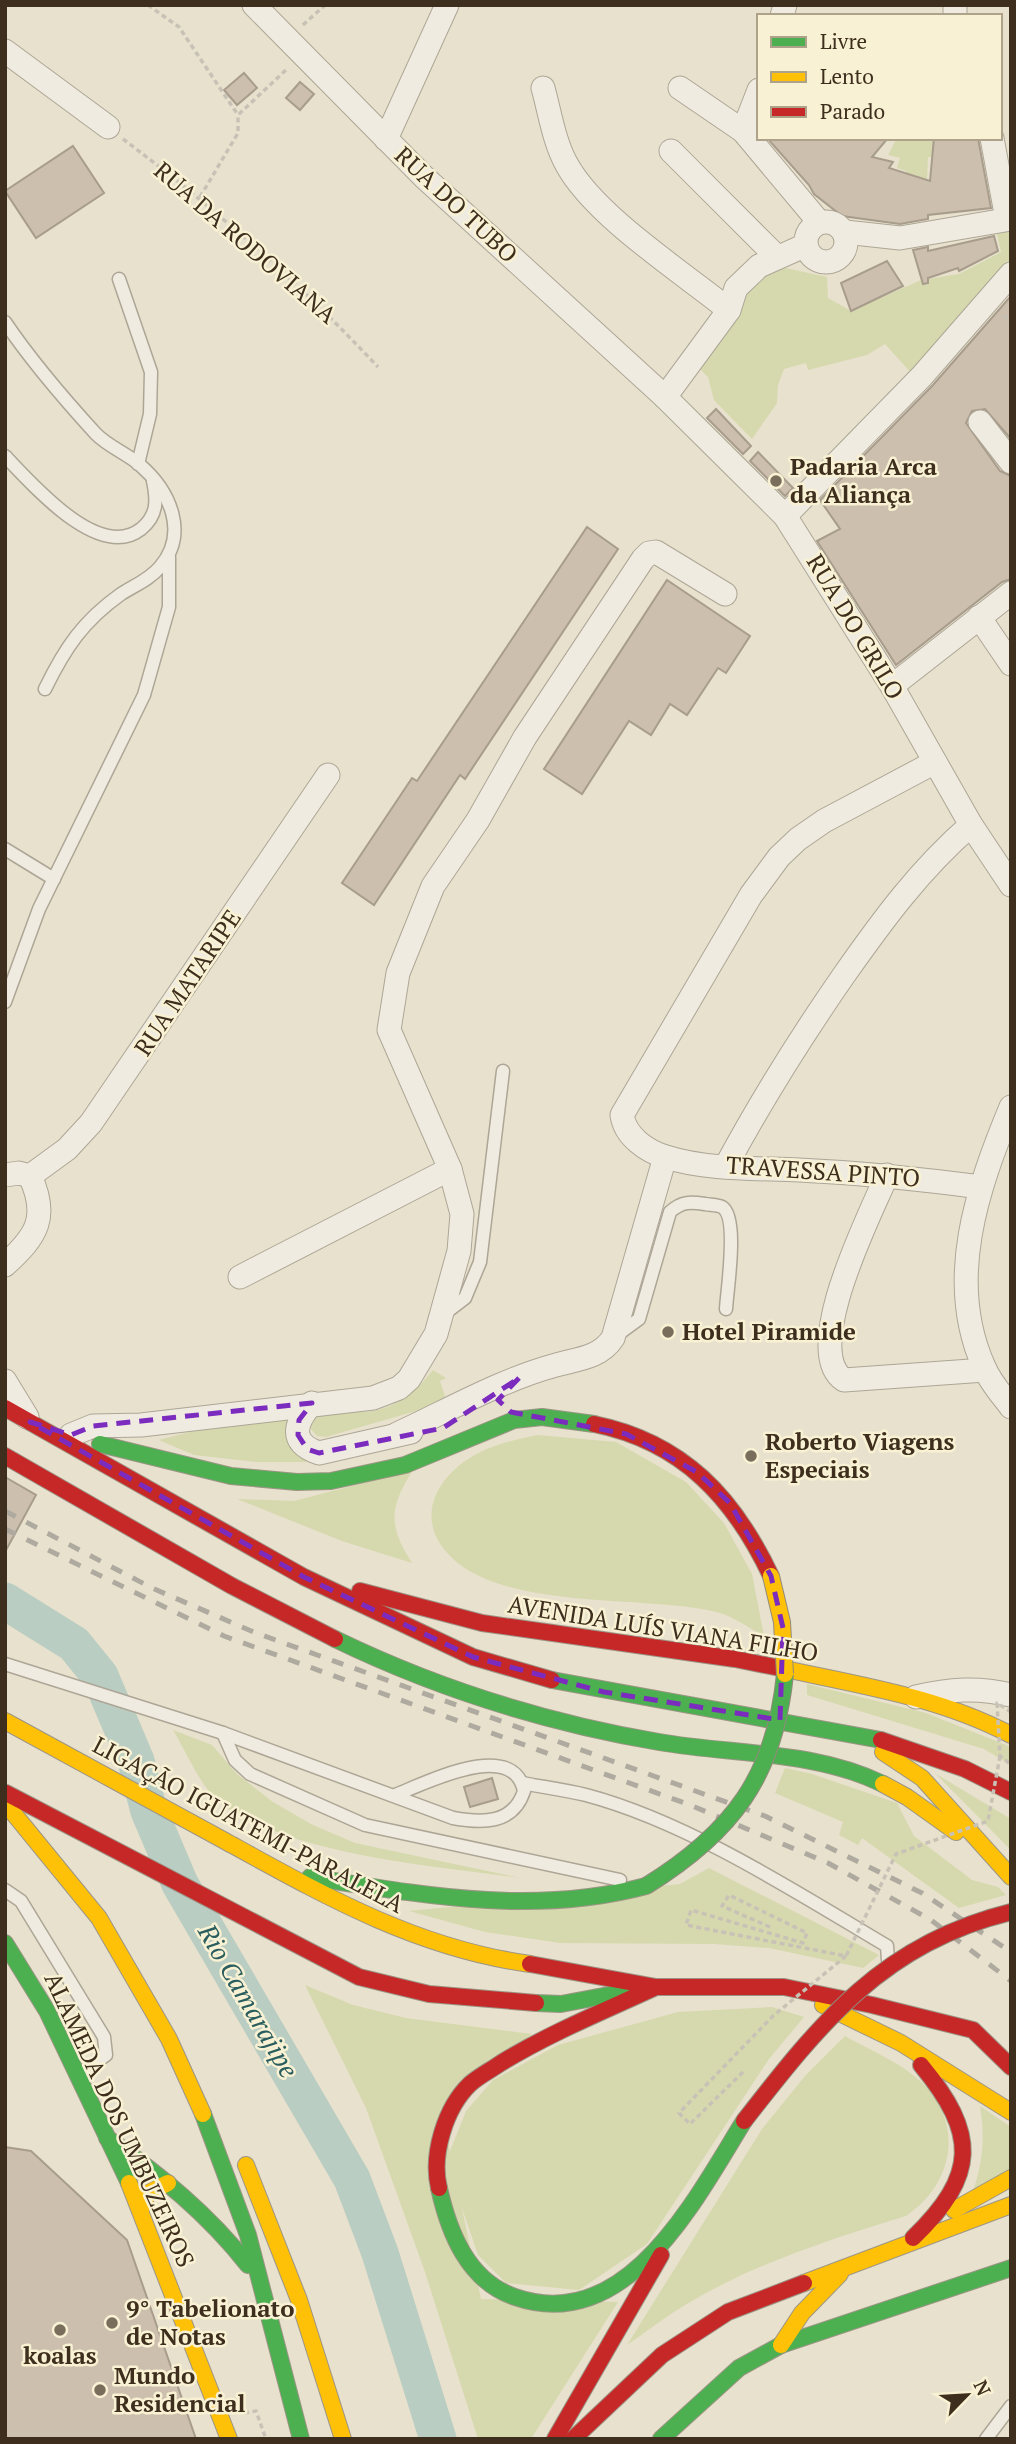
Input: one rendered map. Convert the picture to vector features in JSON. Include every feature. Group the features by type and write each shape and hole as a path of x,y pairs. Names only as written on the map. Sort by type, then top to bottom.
{"main road":[{"path":"5,1408 304,1577 473,1657 541,1678 604,1692 871,1737 965,1769 1011,1792"},
{"path":"30,1422 184,1469 272,1483 331,1480 389,1469 521,1420 574,1420 626,1433 661,1449 697,1472 730,1503 751,1536 771,1576 783,1628 785,1690 779,1729 767,1763 750,1793 718,1835 681,1867 646,1886 600,1899 565,1902 500,1900 288,1874"},
{"path":"5,1456 153,1539 259,1604 407,1672 522,1709 597,1729 658,1742 808,1762 842,1770 898,1791 962,1838 1011,1884"},
{"name":"AVENIDA LUÍS VIANA FILHO","path":"304,1577 482,1623 735,1659 916,1697 988,1723 1011,1735"},
{"name":"LIGAÇÃO IGUATEMI-PARALELA","path":"5,1721 349,1909 446,1947 488,1958 580,1971 656,1987 784,1987 892,1998 973,2030 1011,2067"},
{"path":"798,1723 857,1740 903,1763 945,1802 1011,1877"},
{"path":"965,1769 1011,1801"},
{"path":"5,1793 359,1977 429,1994 561,2004 656,1987"},
{"path":"5,1803 98,1915 135,1974 177,2054 213,2139 261,2284 284,2360 301,2439"},
{"path":"555,2439 680,2224 744,2121 793,2056 875,1979 935,1937 979,1918 1011,1912"},
{"name":"ALAMEDA DOS UMBUZEIROS","path":"5,1943 47,2011 141,2209 229,2439"},
{"path":"656,1987 527,2047 472,2082 456,2100 439,2146 436,2175 449,2227 470,2264 495,2290 529,2302 565,2306 596,2295 630,2275 680,2224"},
{"path":"784,1987 901,2043 1011,2112"},
{"path":"901,2043 949,2098 961,2127 964,2153 960,2179 932,2222"},
{"path":"177,2054 215,2106 227,2128"},
{"path":"107,2138 194,2203 222,2231 261,2284"},
{"path":"239,2150 289,2265 320,2354 343,2439"},
{"path":"901,2248 932,2222 1011,2178"},
{"path":"141,2209 148,2193 168,2183"},
{"path":"573,2439 589,2421 662,2355 728,2312 1011,2205"},
{"path":"661,2439 739,2368 781,2345 1011,2268"},
{"path":"781,2345 802,2313 844,2270"},
{"path":"587,2439 589,2421"}],"street":[{"name":"RUA DO TUBO","path":"254,5 434,186 665,397"},
{"path":"386,139 447,5"},
{"path":"5,51 108,127"},
{"path":"543,88 562,155 579,182 611,215 729,310"},
{"path":"680,88 743,131 819,222"},
{"path":"743,131 757,95"},
{"path":"884,238 845,232 834,222 819,222 811,227 806,245 810,256 821,262 833,262 884,238 1009,219 992,140"},
{"path":"671,151 776,256"},
{"path":"843,255 847,244 845,232"},
{"path":"665,397 729,310 736,288 759,266 776,256 806,245"},
{"path":"785,516 922,376 1011,274"},
{"name":"RUA DO GRILO","path":"665,397 785,516 892,686 971,825 1010,882"},
{"path":"980,422 1011,462"},
{"path":"71,1436 93,1426 141,1425 373,1398 400,1388 423,1361 441,1316 459,1251 462,1214 450,1169 397,1054 389,1030 398,973 433,886 478,820 525,737 643,559 656,552 725,594"},
{"path":"892,686 1011,593"},
{"path":"979,617 1011,664"},
{"name":"TRAVESSA PINTO","path":"935,762 871,794 798,839 751,895 622,1115 624,1126 630,1135 665,1157 726,1166 887,1175 981,1187"},
{"name":"RUA MATARIPE","path":"30,1176 67,1149 92,1123 328,775"},
{"path":"726,1166 764,1095 882,920 919,874 971,825"},
{"path":"1011,1107 981,1187 965,1270 966,1307 985,1370 1011,1408"},
{"path":"397,1434 516,1379 587,1357 608,1347 613,1338 665,1157"},
{"path":"240,1277 450,1169"},
{"path":"5,1175 30,1176 38,1195 41,1214 25,1246 5,1265"},
{"path":"887,1175 836,1303 829,1341 832,1367 844,1380 985,1370"},
{"path":"516,1379 503,1399 511,1412 521,1420"},
{"path":"389,1469 443,1427 516,1379"},
{"path":"5,1381 30,1422"},
{"path":"312,1403 299,1420 297,1428 298,1435 307,1449 319,1453 397,1434 521,1420"},
{"path":"916,1697 956,1689 977,1689 1011,1695"}],"lane":[{"path":"119,279 151,372 150,414 138,464"},
{"path":"5,322 66,401 102,440 138,464 166,494 173,513 175,536 169,556 169,607 144,695 54,879 26,941 5,1002"},
{"path":"5,456 90,532 106,537 137,532 147,524 155,512 156,495 152,477"},
{"path":"45,689 66,646 89,620 121,594 153,576 169,556"},
{"path":"5,849 54,879"},
{"path":"441,1316 465,1298 480,1262 503,1071"},
{"path":"613,1338 639,1319 670,1212 678,1204 691,1202 721,1207 726,1212 732,1226 726,1309"},
{"path":"5,1664 183,1719 453,1818 484,1824 500,1817 519,1803 524,1791 512,1769 494,1765 472,1767 395,1795"},
{"path":"223,1733 235,1760 250,1774 365,1825 646,1886"},
{"path":"522,1783 587,1796 646,1816 756,1869 887,1946 892,1998 901,2043"},
{"path":"5,1890 21,1901 104,2037 106,2055 79,2076"},
{"path":"986,2439 1011,2406"}],"path":[{"path":"148,5 179,27 238,115 238,133 200,197"},
{"path":"238,115 295,47 325,5"},
{"name":"RUA DA RODOVIANA","path":"108,127 200,197 330,315 378,367"},
{"path":"745,2069 690,2124 679,2113 773,2015 846,1956 896,1854 988,1821 1000,1756 997,1703 1011,1712"},
{"path":"1000,1756 1009,1763"},
{"path":"770,1927 722,1906 729,1895 807,1933 803,1943 691,1910 686,1926 846,1956"},
{"path":"248,2426 244,2413 256,2411 265,2439"}],"highlighted area":[{"path":"519,1378 498,1400 511,1412 626,1434 697,1472 730,1503 771,1576 783,1628 780,1720 604,1692 473,1657 304,1577 30,1422 71,1435 93,1426 312,1403 299,1420 298,1435 307,1449 319,1453 443,1428"}],"green space":[{"path":"896,140 937,140 951,144 951,159 928,157 927,180 905,177 906,171 897,168 900,158 888,155"},
{"path":"1011,231 1011,267 914,376 885,344 867,355 808,370 806,363 784,369 778,385 777,403 752,439 714,400 708,377 696,365 739,289 776,266 827,277 828,298 851,311 921,280 959,274 1001,252 997,234"},
{"path":"433,1370 446,1378 440,1381 447,1402 326,1437 317,1436 311,1429 313,1416 332,1411 374,1411 394,1404 411,1393"},
{"path":"288,1414 293,1440 307,1462 257,1462 194,1455 159,1440 224,1423"},
{"path":"538,1435 616,1442 686,1482 724,1523 752,1574 764,1636 735,1619 716,1612 561,1597 520,1590 484,1578 454,1560 435,1534 432,1525 432,1509 441,1486 452,1472 471,1457 503,1443"},
{"path":"413,1470 399,1495 394,1516 399,1538 412,1563 342,1541 237,1499 294,1501"},
{"path":"807,1684 926,1713 1011,1747 1011,1765 984,1749 807,1695"},
{"path":"173,1730 212,1745 237,1774 273,1802 311,1824 355,1843 521,1878 360,1855 277,1833 243,1817 215,1798 198,1775"},
{"path":"785,1768 812,1774 897,1803 914,1836 972,1880 998,1887 1006,1895 959,1908 862,1838 858,1845 839,1835 843,1822 775,1793"},
{"path":"936,1774 1011,1819 1011,1850"},
{"path":"709,1868 879,1955 863,1968 769,1948 714,1944 560,1943 485,1932 409,1911 680,1884"},
{"path":"305,1985 353,2005 406,2018 532,2034 441,2109 481,2299 618,2302 531,2439 478,2439 425,2272 366,2108"},
{"path":"772,2007 804,2017 769,2059 647,2244 579,2290 506,2283 478,2255 446,2161 466,2111 493,2080 558,2045 678,2012"},
{"path":"845,2036 902,2067 934,2096 948,2132 944,2169 935,2187 923,2202 906,2216 821,2243 738,2277 685,2305 627,2345 762,2129 805,2076"},
{"path":"980,2106 1011,2127 1011,2188 970,2200 982,2154"}],"building":[{"path":"244,73 257,88 237,105 224,90"},
{"path":"300,82 314,94 300,110 286,98"},
{"path":"769,140 886,140 872,157 893,162 889,168 930,181 934,140 978,140 991,208 928,215 928,219 900,224 842,216 814,194"},
{"path":"73,146 104,193 36,238 5,191"},
{"path":"994,236 998,251 959,271 958,268 928,278 928,283 923,284 913,250 928,247 928,251"},
{"path":"887,261 903,286 851,311 841,283"},
{"path":"1011,296 1011,439 985,409 972,411 966,423 1000,471 1011,476 1011,579 1002,582 896,665 817,541 840,529 820,500 933,385"},
{"path":"716,409 751,446 743,454 707,418"},
{"path":"758,452 793,488 785,496 750,461"},
{"path":"587,527 618,549 465,779 460,775 374,905 342,883 412,778 417,781"},
{"path":"667,580 750,636 726,673 718,668 687,715 670,704 651,735 629,721 582,794 544,769"},
{"path":"5,1477 36,1495 5,1552"},
{"path":"492,1778 498,1799 470,1807 464,1787"},
{"path":"5,2147 31,2151 127,2240 196,2439 5,2439"}],"waterway":[{"name":"Rio Camarajipe","path":"5,1601 74,1644 100,1676 136,1761 149,1811 180,1884 352,2179 380,2253 438,2439"}],"railway":[{"path":"5,1511 152,1588 256,1633 765,1816 922,1893 1011,1952"},
{"path":"5,1529 224,1636 690,1805 828,1863 931,1920 1011,1981"}],"traffic: fast":[{"path":"100,1444 231,1476 297,1482 331,1481 405,1465 514,1420 542,1417 594,1424"},
{"path":"335,1639 413,1673 534,1714 659,1742 801,1759 857,1773 883,1784"},
{"path":"646,1886 703,1845 725,1823 744,1798 771,1743 780,1710 785,1674"},
{"path":"552,1680 881,1740"},
{"path":"310,1877 436,1896 520,1901 562,1900 646,1886"},
{"path":"5,1943 47,2011 129,2183"},
{"path":"536,2003 561,2004 630,1991"},
{"path":"203,2114 248,2235 301,2439"},
{"path":"439,2188 455,2238 463,2253 485,2280 515,2297 555,2304 591,2297 624,2279 654,2252 680,2221 744,2121"},
{"path":"107,2138 182,2196 217,2229 248,2265"},
{"path":"661,2439 739,2368 781,2345 1011,2268"}],"traffic: slow":[{"path":"771,1576 782,1622 785,1674"},
{"path":"780,1668 927,1702 956,1711 1011,1735"},
{"path":"5,1721 335,1900 410,1933 448,1946 530,1964"},
{"path":"883,1752 922,1778 1011,1877"},
{"path":"883,1784 907,1797 956,1832"},
{"path":"5,1803 99,1918 169,2039 203,2114"},
{"path":"823,2005 901,2043 1011,2112"},
{"path":"246,2165 299,2300 343,2439"},
{"path":"954,2210 1011,2178"},
{"path":"129,2183 229,2439"},
{"path":"141,2209 148,2193 168,2183"},
{"path":"804,2283 1011,2205"},
{"path":"781,2345 802,2313 840,2274"}],"traffic: jam":[{"path":"5,1408 304,1577 473,1657 552,1680"},
{"path":"594,1424 626,1432 654,1444 679,1459 702,1478 740,1522 771,1576"},
{"path":"5,1456 232,1586 335,1639"},
{"path":"360,1591 482,1623 735,1659 780,1668"},
{"path":"881,1740 965,1769 1011,1792"},
{"path":"6,1793 359,1977 429,1994 536,2003"},
{"path":"744,2121 800,2051 859,1991 891,1966 927,1944 966,1926 1011,1912"},
{"path":"530,1964 656,1987 784,1987 872,2005 973,2030 1011,2067"},
{"path":"439,2188 437,2161 442,2133 453,2106 470,2084 539,2042 656,1987"},
{"path":"913,2238 950,2194 959,2174 963,2154 961,2133 953,2112 921,2065"},
{"path":"555,2439 661,2255"},
{"path":"573,2439 662,2355 728,2312 804,2283"}],"place":[{"name":"Padaria Arca da Aliança","path":"776,481"},
{"name":"Hotel Piramide","path":"668,1332"},
{"name":"Roberto Viagens Especiais","path":"751,1456"},
{"name":"9° Tabelionato de Notas","path":"112,2323"},
{"name":"koalas","path":"60,2330"},
{"name":"Mundo Residencial","path":"100,2390"}]}
